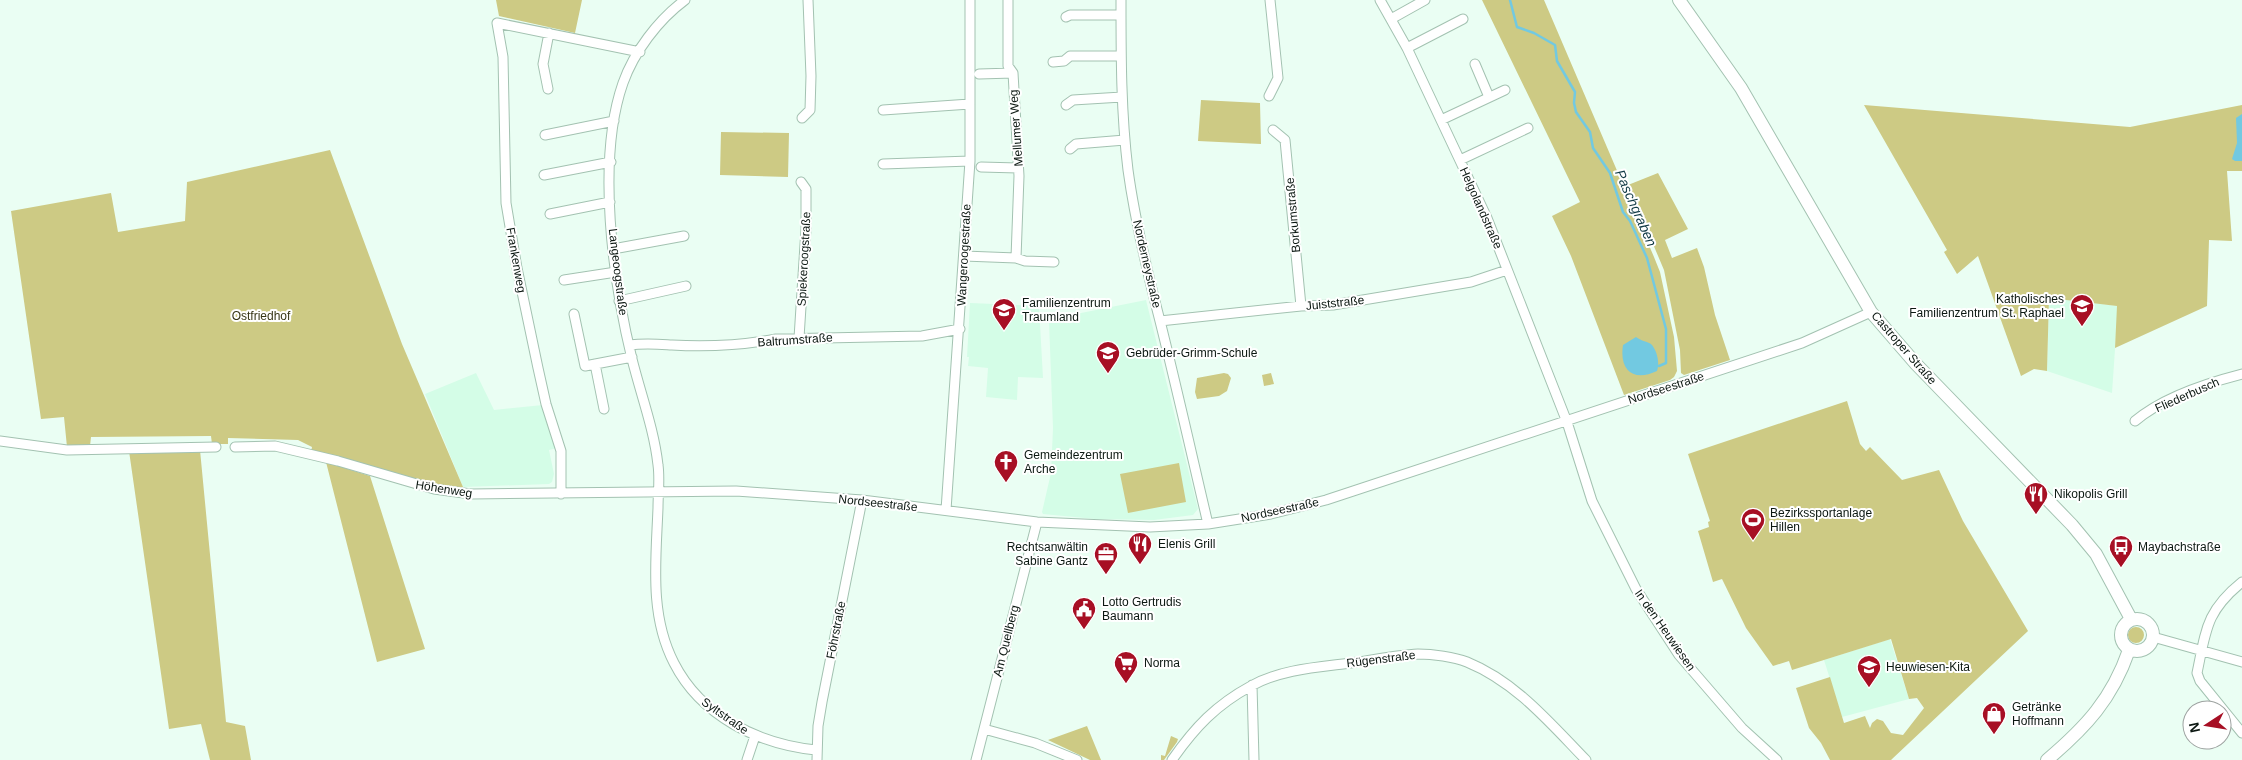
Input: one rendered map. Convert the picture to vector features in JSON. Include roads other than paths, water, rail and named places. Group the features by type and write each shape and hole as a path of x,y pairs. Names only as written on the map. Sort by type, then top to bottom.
{"main road":[{"name":"Castroper Straße","path":"1679,0 1741,88 1871,312 1916,364 2072,525 2096,554 2131,619"},
{"path":"2131,619 2145,621 2152,628 2153,638 2144,649 2134,651 2129,650 2122,643 2120,634 2123,624 2131,619"},
{"path":"2047,760 2098,712 2114,684 2129,650"}],"street":[{"name":"Langeoogstraße","path":"659,492 659,468 654,441 619,300 613,250 610,162 614,121 624,81 644,43 674,4 685,0"},
{"path":"802,118 810,110 811,76 808,0"},
{"name":"Wangeroogestraße","path":"946,510 960,329 970,161 970,0"},
{"name":"Mellumer Weg","path":"1008,0 1008,66 1013,73 1018,168 1016,258"},
{"name":"Norderneystraße","path":"1121,0 1120,56 1122,97 1130,179 1144,261 1208,524"},
{"path":"1269,96 1278,78 1270,0"},
{"name":"Helgolandstraße","path":"1380,0 1407,48 1460,160 1507,270 1566,422"},
{"path":"1391,19 1425,0"},
{"path":"1066,17 1070,15 1121,15"},
{"path":"1407,48 1463,19"},
{"name":"Frankenweg","path":"549,33 497,22 503,57 506,203 517,268 540,377 561,451 561,494"},
{"path":"548,89 543,64 549,33 640,52"},
{"path":"1053,62 1064,61 1070,56 1120,56"},
{"path":"1475,64 1489,97"},
{"path":"979,74 1013,73"},
{"path":"1441,120 1504,90"},
{"path":"1066,105 1073,100 1122,97"},
{"path":"883,110 970,104"},
{"path":"545,135 614,121"},
{"path":"1460,160 1528,128"},
{"name":"Borkumstraße","path":"1273,130 1285,140 1302,306"},
{"path":"1070,149 1076,144 1125,140"},
{"path":"883,164 970,161"},
{"path":"544,176 610,162"},
{"path":"981,167 1018,168"},
{"name":"Spiekeroogstraße","path":"799,338 806,229 806,189 801,182"},
{"path":"550,214 610,202"},
{"path":"613,250 684,236"},
{"path":"964,256 1016,258 1025,262 1054,262"},
{"name":"Juiststraße","path":"1160,321 1302,306 1333,305 1471,282 1507,270"},
{"path":"564,280 616,272"},
{"path":"619,300 686,286"},
{"name":"Nordseestraße","path":"659,492 736,491 862,500 1037,522 1150,527 1208,524 1278,513 1326,500 1802,343 1871,312"},
{"path":"574,314 585,366 632,357"},
{"name":"Baltrumstraße","path":"629,345 650,342 672,345 754,343 776,339 799,338 922,336 960,329"},
{"path":"595,364 604,409"},
{"name":"Fliederbusch","path":"2135,421 2185,393 2207,384 2242,374"},
{"name":"In den Heuwiesen","path":"1566,422 1592,501 1651,615 1678,654 1710,692 1742,728 1777,760"},
{"path":"0,441 67,450 216,447"},
{"name":"Höhenweg","path":"235,447 275,446 338,461 434,489 460,493 561,494 659,492"},
{"name":"Syltstraße","path":"659,492 655,592 666,644 686,684 715,712 755,736 778,744 816,750"},
{"name":"Föhrstraße","path":"817,760 816,750 822,702 862,500"},
{"name":"Am Quellberg","path":"976,760 1037,522"},
{"path":"2242,582 2222,599 2210,619 2197,673 2200,681 2242,733"},
{"path":"2153,638 2242,662"},
{"name":"Rügenstraße","path":"1172,760 1198,725 1217,707 1252,685 1280,674 1301,670 1420,654 1464,661 1485,670 1519,693 1586,760"},
{"path":"1252,685 1254,760"},
{"path":"984,729 1035,743 1078,760"},
{"path":"747,760 755,736"}],"water":[{"path":"2242,114 2242,161 2235,161 2232,159 2237,143 2236,118"},
{"path":"1636,337 1651,344 1653,347 1658,361 1657,371 1641,375 1630,372 1626,368 1623,362 1623,345"}],"waterway":[{"name":"Paschgraben","path":"1510,0 1517,27 1534,33 1555,45 1557,61 1575,92 1574,103 1576,112 1590,132 1593,148 1610,173 1623,212 1630,221 1647,258 1666,329 1666,363 1659,366"}],"place":[{"name":"Katholisches Familienzentrum St. Raphael","path":"2082,327"},
{"name":"Familienzentrum Traumland","path":"1004,331"},
{"name":"Gebrüder-Grimm-Schule","path":"1108,374"},
{"name":"Gemeindezentrum Arche","path":"1006,483"},
{"name":"Nikopolis Grill","path":"2036,515"},
{"name":"Bezirkssportanlage Hillen","path":"1753,541"},
{"name":"Elenis Grill","path":"1140,565"},
{"name":"Maybachstraße","path":"2121,568"},
{"name":"Rechtsanwältin Sabine Gantz","path":"1106,575"},
{"name":"Lotto Gertrudis Baumann","path":"1084,630"},
{"name":"Norma","path":"1126,684"},
{"name":"Heuwiesen-Kita","path":"1869,688"},
{"name":"Getränke Hoffmann","path":"1994,735"}],"park label":[{"name":"Ostfriedhof","path":"261,316"}]}
